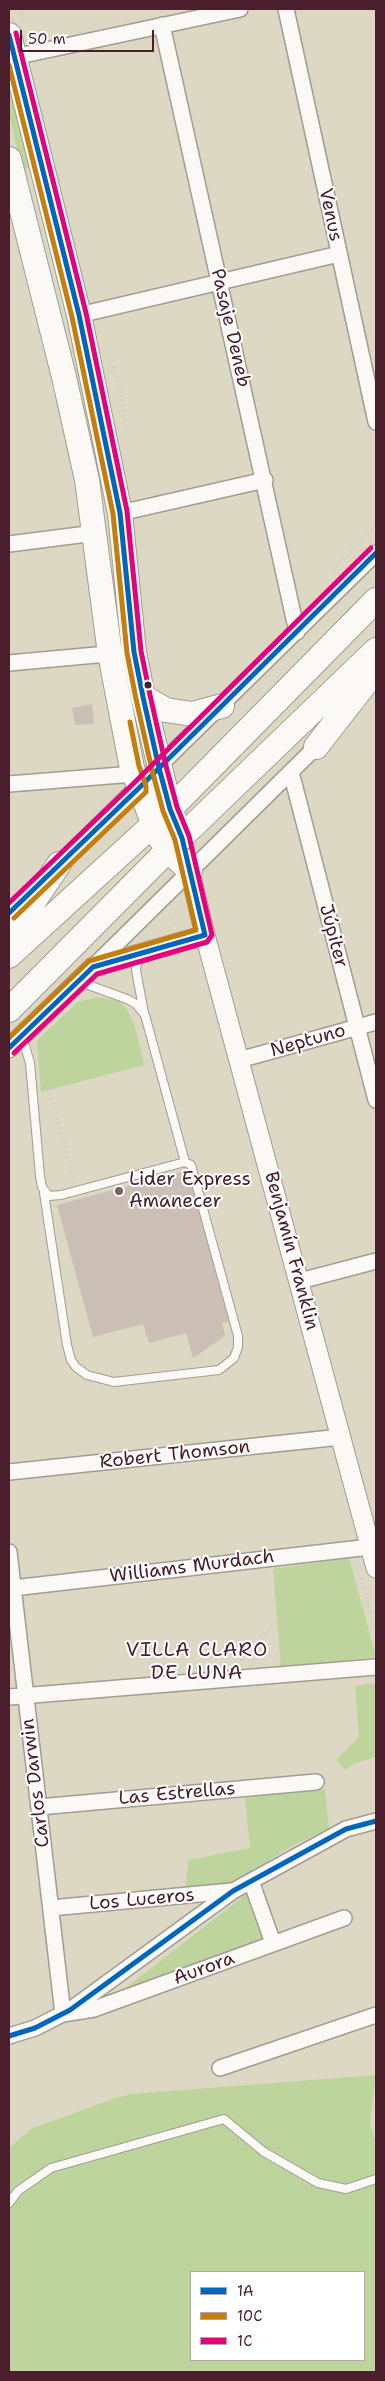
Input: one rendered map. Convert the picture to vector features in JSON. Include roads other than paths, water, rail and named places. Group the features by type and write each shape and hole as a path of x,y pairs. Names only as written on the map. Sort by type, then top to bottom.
{"main road":[{"path":"11,46 79,315 120,513 134,652 159,768 170,809 175,844 190,871"},
{"path":"9,159 78,436 96,533 110,654 137,781 152,825 175,844"},
{"path":"55,342 66,324 79,315"},
{"path":"9,956 170,809 376,600"},
{"path":"9,1010 175,844 376,650"},
{"path":"316,747 376,670"},
{"path":"143,697 166,710 192,714 222,706"},
{"path":"9,938 59,864"}],"street":[{"path":"11,46 162,25 240,9"},
{"name":"Venus","path":"286,9 376,422"},
{"name":"Pasaje Deneb","path":"162,25 298,632"},
{"path":"79,315 339,254"},
{"path":"120,513 264,480"},
{"path":"9,544 96,533"},
{"path":"9,913 59,864 137,781 159,768 376,553"},
{"path":"9,663 134,652"},
{"path":"14,1043 376,688"},
{"name":"Júpiter","path":"290,772 376,1100"},
{"path":"9,784 137,781"},
{"name":"Benjamín Franklin","path":"190,871 341,1437 360,1552 376,1568"},
{"path":"93,967 206,935"},
{"name":"Neptuno","path":"240,1060 376,1022"},
{"path":"300,1281 376,1261"},
{"name":"Robert Thomson","path":"9,1472 341,1437"},
{"name":"Carlos Darwin","path":"9,1552 63,2014"},
{"name":"Williams Murdach","path":"13,1588 262,1560 360,1552"},
{"path":"9,1697 376,1667"},
{"name":"Las Estrellas","path":"39,1807 316,1782"},
{"path":"9,2036 35,2028 63,2014 233,1891 250,1881 346,1828 376,1821"},
{"path":"250,1881 274,1943"},
{"name":"Los Luceros","path":"51,1908 233,1891"},
{"name":"Aurora","path":"63,2014 94,2009 344,1918"},
{"path":"220,2068 376,2015"}],"lane":[{"path":"139,954 136,970 145,1015 185,1162"},
{"path":"78,981 127,999 136,1004 145,1015"},
{"path":"14,1043 25,1046 30,1063 40,1176 68,1353 76,1367 87,1375 114,1382 219,1370 234,1358 238,1347 238,1336 191,1165 185,1162 54,1196 44,1193"},
{"path":"9,2203 18,2191 51,2168 224,2119 264,2152 318,2183 346,2189 376,2179"}],"place":[{"name":"Lider Express Amanecer","path":"119,1191"}],"district":[{"name":"VILLA CLARO DE LUNA","path":"197,1662"}]}
